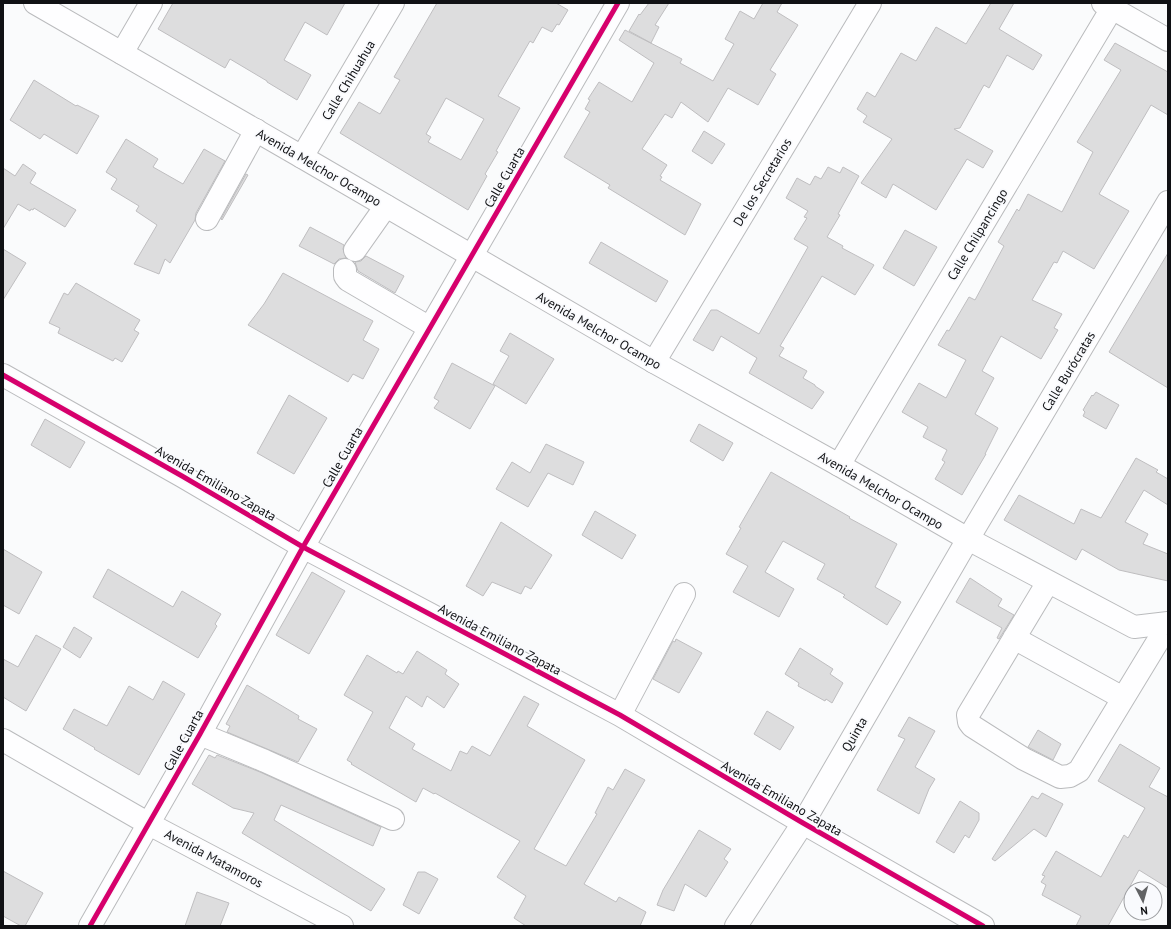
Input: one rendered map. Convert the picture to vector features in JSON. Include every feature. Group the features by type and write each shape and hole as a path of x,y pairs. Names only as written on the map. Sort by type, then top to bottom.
{"street":[{"name":"Avenida Melchor Ocampo","path":"35,3 654,362 839,465 968,540 1134,627 1165,637"},
{"path":"122,53 151,3"},
{"name":"Calle Chihuahua","path":"302,157 393,3"},
{"name":"Calle Cuarta","path":"90,926 200,734 303,547 618,3"},
{"name":"De los Secretarios","path":"654,362 870,3"},
{"path":"1110,5 1168,40"},
{"name":"Calle Chilpancingo","path":"839,465 1110,5"},
{"path":"207,219 256,130"},
{"name":"Calle Burócratas","path":"968,540 1168,202"},
{"path":"355,250 386,206"},
{"path":"345,270 345,276 348,280 430,328"},
{"name":"Avenida Emiliano Zapata","path":"3,375 182,476 303,547 620,715 803,823 983,926"},
{"name":"Quinta","path":"736,926 803,823 968,540"},
{"path":"1048,582 968,715 968,722 1024,759 1060,777 1070,776 1079,771 1123,698 1165,637"},
{"path":"620,715 684,594"},
{"path":"1014,638 1123,698"},
{"path":"200,734 265,761 393,819"},
{"name":"Avenida Matamoros","path":"3,740 149,824 342,926"}],"building":[{"path":"173,3 345,3 327,35 305,22 284,60 311,75 297,100 230,59 225,68 158,29"},
{"path":"437,3 556,3 568,10 559,25 557,24 552,32 542,27 533,43 530,41 498,96 520,108 496,151 498,152 485,174 487,176 468,210 340,133 359,102 380,114 400,80 394,77","holes":["446,98 484,119 461,160 428,142 431,137 426,134"]},
{"path":"649,3 669,3 655,25 659,27 651,43 629,31 639,14 640,15"},
{"path":"763,3 782,3 777,12 798,25 770,70 776,74 758,105 728,88 708,122 681,102 672,118 665,114 642,149 667,165 660,176 662,177 660,180 701,204 685,235 608,188 610,185 564,157 590,112 585,109 590,100 588,99 599,82 632,102 654,63 619,40 625,30 682,59 680,63 713,81 734,44 725,39 740,11 754,19"},
{"path":"991,3 1014,3 999,29 1042,55 1033,70 1007,55 989,88 984,85 960,128 954,129 993,151 983,168 967,159 936,210 893,184 886,198 861,183 892,139 863,122 867,116 857,109 867,92 875,97 901,53 916,61 936,27 966,44"},
{"path":"1115,43 1168,72 1168,115 1151,105 1099,194 1129,211 1094,269 1063,251 1057,263 1054,262 1032,300 1062,314 1054,328 1058,330 1041,359 1001,336 990,356 982,371 994,378 975,414 998,428 986,454 962,495 935,479 945,462 942,460 947,450 923,437 928,427 902,412 919,383 946,398 966,360 938,345 947,330 949,331 969,297 975,300 1004,246 998,242 1017,209 1019,211 1028,194 1062,212 1093,152 1077,142 1121,70 1104,60"},
{"path":"34,80 76,106 77,105 99,116 77,154 44,134 40,139 10,120"},
{"path":"704,131 725,144 712,164 692,151"},
{"path":"126,139 158,159 153,167 183,184 204,149 225,161 196,213 195,220 170,263 165,259 159,274 134,264 157,225 136,211 139,206 111,189 117,179 106,172"},
{"path":"23,164 36,173 30,183 76,210 65,227 34,208 30,211 18,204 3,229 3,168 15,176"},
{"path":"828,167 840,173 843,167 859,176 838,214 840,215 827,237 843,246 842,248 874,265 855,295 822,276 780,346 784,348 779,356 807,371 803,378 824,392 812,409 749,373 757,358 721,336 713,351 693,340 711,310 717,310 759,334 808,247 794,239 807,218 804,217 808,211 786,198 797,178 810,185 815,176 821,179"},
{"path":"246,174 248,175 222,220 221,219"},
{"path":"310,227 344,245 343,249 346,258 339,259 334,264 299,246"},
{"path":"905,230 937,247 914,286 883,268"},
{"path":"601,242 668,281 656,302 589,263"},
{"path":"3,249 26,263 3,300"},
{"path":"1168,253 1168,388 1109,352"},
{"path":"366,256 404,276 395,293 358,271 355,262 361,261"},
{"path":"283,273 373,321 363,340 379,349 363,379 353,374 348,382 248,325 264,304"},
{"path":"76,283 140,320 134,330 139,333 122,362 115,358 113,361 58,333 60,328 49,323 64,293 68,295"},
{"path":"510,333 554,359 526,404 493,384 509,356 500,351"},
{"path":"452,363 495,386 470,429 434,408 439,401 434,398"},
{"path":"1096,392 1119,405 1106,429 1083,416 1085,412 1083,410 1092,395 1093,396"},
{"path":"289,395 327,418 294,474 257,453"},
{"path":"45,419 85,442 70,468 31,445"},
{"path":"699,424 733,443 723,461 690,441"},
{"path":"546,444 584,462 573,485 548,473 528,507 496,489 512,462 530,473"},
{"path":"1136,458 1158,470 1156,472 1168,479 1168,505 1144,490 1125,522 1148,534 1143,544 1168,554 1168,581 1119,570 1082,549 1076,560 1004,520 1019,495 1074,524 1081,509 1101,518"},
{"path":"771,472 850,517 849,518 897,544 875,587 901,602 887,625 843,597 845,595 817,579 825,564 783,541 765,572 794,589 779,617 733,592 748,566 726,554 741,528 739,527"},
{"path":"595,511 636,535 622,559 582,535"},
{"path":"501,522 552,555 531,589 525,586 521,594 492,582 483,596 466,586"},
{"path":"3,549 42,572 19,614 3,605"},
{"path":"108,569 173,607 182,591 221,614 215,624 217,626 198,658 93,597"},
{"path":"312,572 345,591 309,654 276,635"},
{"path":"970,578 1002,599 998,606 1014,615 999,639 997,638 1002,628 956,602"},
{"path":"74,627 92,638 80,658 63,647"},
{"path":"36,635 61,649 26,711 3,697 3,659 18,667"},
{"path":"676,639 702,653 679,693 653,679 673,641 675,642"},
{"path":"800,648 833,669 830,674 843,683 832,703 826,699 825,701 798,686 799,683 785,674"},
{"path":"417,651 447,670 445,674 459,684 444,708 427,696 422,707 406,696 389,728 415,744 412,749 451,771 460,751 467,754 472,746 490,756 524,696 539,704 527,726 585,760 534,849 566,866 597,814 595,813 608,787 613,790 625,769 645,780 584,884 616,902 619,897 646,912 640,926 526,926 514,918 526,896 497,877 520,841 435,793 434,794 423,788 416,802 351,764 352,763 347,760 373,712 344,695 367,655 397,673 398,671 403,674"},
{"path":"163,681 185,694 139,775 63,729 74,709 107,726 129,686 153,700"},
{"path":"247,685 299,716 298,719 317,729 298,762 227,732 230,726 226,724"},
{"path":"767,711 794,727 780,750 754,734"},
{"path":"909,717 935,731 915,767 935,779 929,789 919,814 877,790 905,739 898,736"},
{"path":"1038,730 1061,744 1053,760 1028,747"},
{"path":"1120,744 1160,768 1149,787 1168,797 1168,888 1163,885 1163,881 1157,881 1139,870 1133,881 1123,881 1123,899 1108,926 1076,926 1081,916 1042,895 1046,885 1041,882 1045,876 1042,875 1056,851 1101,877 1124,835 1128,838 1145,808 1098,781"},
{"path":"209,755 215,758 217,755 260,772 381,827 373,846 281,805 274,820 385,889 371,911 242,833 254,813 233,808 192,784"},
{"path":"1042,793 1063,804 1046,837 1034,829 995,861 992,859 1032,796 1038,799"},
{"path":"960,801 979,813 979,820 969,838 965,835 954,853 936,842"},
{"path":"699,830 731,849 724,859 728,862 706,897 685,884 674,911 657,905 663,890"},
{"path":"3,871 43,893 25,926 21,926 3,916"},
{"path":"418,872 425,872 438,879 419,914 403,905"},
{"path":"197,892 229,903 220,926 185,926"}],"cycle path":[{"path":"90,926 200,734 303,547 618,3"},
{"path":"3,375 182,476 303,547 620,715 803,823 983,926"}]}
